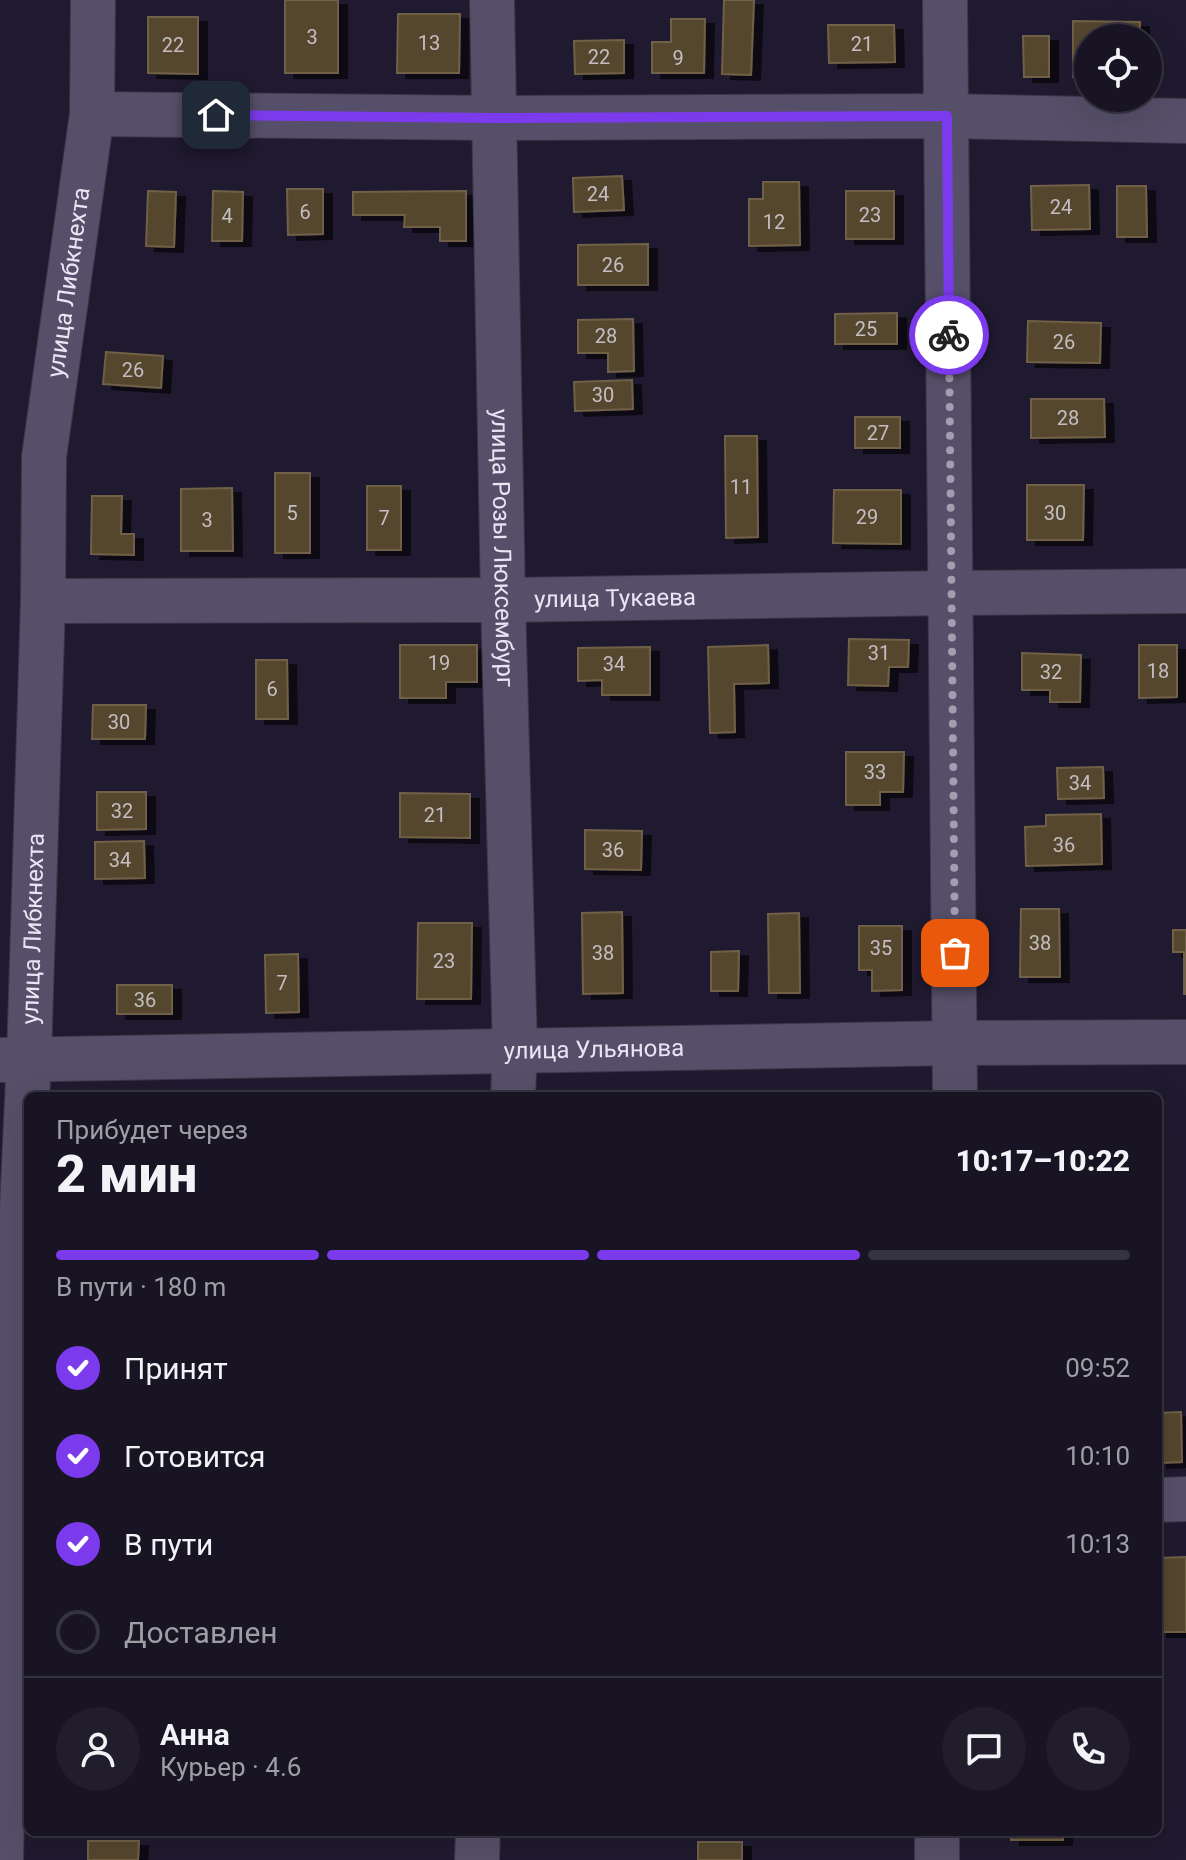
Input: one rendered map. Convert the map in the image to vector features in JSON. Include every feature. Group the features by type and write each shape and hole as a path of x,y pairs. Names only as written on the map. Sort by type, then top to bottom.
{"street":[{"name":"улица Либкнехта","path":"1,1860 12,1509 15,1059 43,601 44,457 92,114 93,0"},
{"name":"улица Розы Люксембург","path":"492,0 515,1050 513,1092"},
{"path":"945,0 955,1092"},
{"path":"92,114 495,118 947,116 1186,121"},
{"name":"улица Тукаева","path":"43,601 503,600 1186,591"},
{"name":"улица Ульянова","path":"15,1059 1186,1042"},
{"path":"1162,1500 1186,1499"},
{"path":"477,1860 478,1836"},
{"path":"937,1836 937,1860"}],"building":[{"path":"285,0 338,0 338,73 285,73"},
{"path":"724,0 754,0 751,75 722,74"},
{"path":"398,14 460,14 459,73 397,73"},
{"path":"148,17 198,17 198,74 148,73"},
{"path":"671,19 705,19 704,73 652,73 652,42 671,42"},
{"path":"1073,21 1140,22 1074,24 1073,77"},
{"path":"828,25 894,25 895,62 829,63"},
{"path":"1023,36 1049,36 1049,77 1024,77"},
{"path":"624,40 624,73 575,74 574,41"},
{"path":"622,176 624,210 574,212 573,178"},
{"path":"763,182 799,182 800,245 749,246 749,199 763,199"},
{"path":"1089,185 1090,229 1032,230 1031,186"},
{"path":"1117,186 1146,186 1147,237 1117,237"},
{"path":"287,189 323,189 323,234 288,235"},
{"path":"148,191 176,192 174,247 146,246"},
{"path":"213,191 243,192 242,241 212,241"},
{"path":"466,191 466,241 440,241 440,227 404,227 405,215 353,215 353,192"},
{"path":"846,191 894,191 894,239 846,239"},
{"path":"648,244 648,285 578,285 578,245"},
{"path":"897,313 897,344 835,344 835,314"},
{"path":"633,319 634,371 608,372 608,353 578,353 578,320"},
{"path":"1028,321 1101,323 1100,363 1027,362"},
{"path":"106,352 163,356 161,388 103,384"},
{"path":"632,380 633,409 575,411 574,382"},
{"path":"1031,399 1104,399 1105,437 1031,438"},
{"path":"855,417 900,417 900,448 855,448"},
{"path":"725,436 757,436 758,537 726,538"},
{"path":"275,473 310,473 310,553 275,553"},
{"path":"1027,485 1084,485 1083,540 1027,540"},
{"path":"367,486 401,486 401,550 367,550"},
{"path":"232,488 233,551 181,551 181,489"},
{"path":"834,490 901,490 901,544 833,543"},
{"path":"92,496 122,496 121,534 134,534 134,555 91,554"},
{"path":"849,639 909,640 908,667 889,667 888,686 848,685"},
{"path":"400,645 477,645 477,682 446,682 446,698 400,698"},
{"path":"768,645 769,683 734,684 735,732 710,733 708,647"},
{"path":"1139,645 1177,645 1177,697 1139,698"},
{"path":"650,647 650,695 602,695 602,680 578,681 578,648"},
{"path":"1022,653 1081,655 1080,702 1050,702 1050,690 1022,690"},
{"path":"256,660 287,660 288,719 256,719"},
{"path":"93,705 146,705 145,739 92,739"},
{"path":"846,752 904,752 903,792 880,792 880,805 846,805"},
{"path":"1103,767 1104,798 1058,799 1057,768"},
{"path":"97,792 146,792 146,829 97,830"},
{"path":"400,793 470,794 470,838 400,837"},
{"path":"1101,814 1102,864 1026,866 1025,827 1046,826 1046,815"},
{"path":"585,830 642,831 641,870 585,869"},
{"path":"144,841 145,878 95,879 95,842"},
{"path":"1021,909 1059,909 1060,977 1020,977"},
{"path":"622,912 623,993 583,994 582,913"},
{"path":"799,913 800,993 769,993 768,914"},
{"path":"418,923 472,923 471,999 417,999"},
{"path":"859,926 902,926 902,990 872,991 872,970 859,970"},
{"path":"1173,930 1186,930 1186,994 1184,952 1173,952"},
{"path":"739,951 738,991 711,991 711,952"},
{"path":"298,954 299,1012 266,1013 265,955"},
{"path":"117,985 172,985 172,1014 117,1014"},
{"path":"1181,1412 1182,1462 1162,1463 1162,1413"},
{"path":"1186,1557 1186,1632 1162,1632 1162,1558"},
{"path":"1011,1836 1063,1836 1063,1840 1011,1840"},
{"path":"88,1841 139,1841 138,1860 88,1860"},
{"path":"698,1842 742,1842 742,1860 698,1860"}],"way so far":[{"path":"949,335 955,953"}],"route":[{"path":"216,115 495,118 947,116 949,335"}]}
